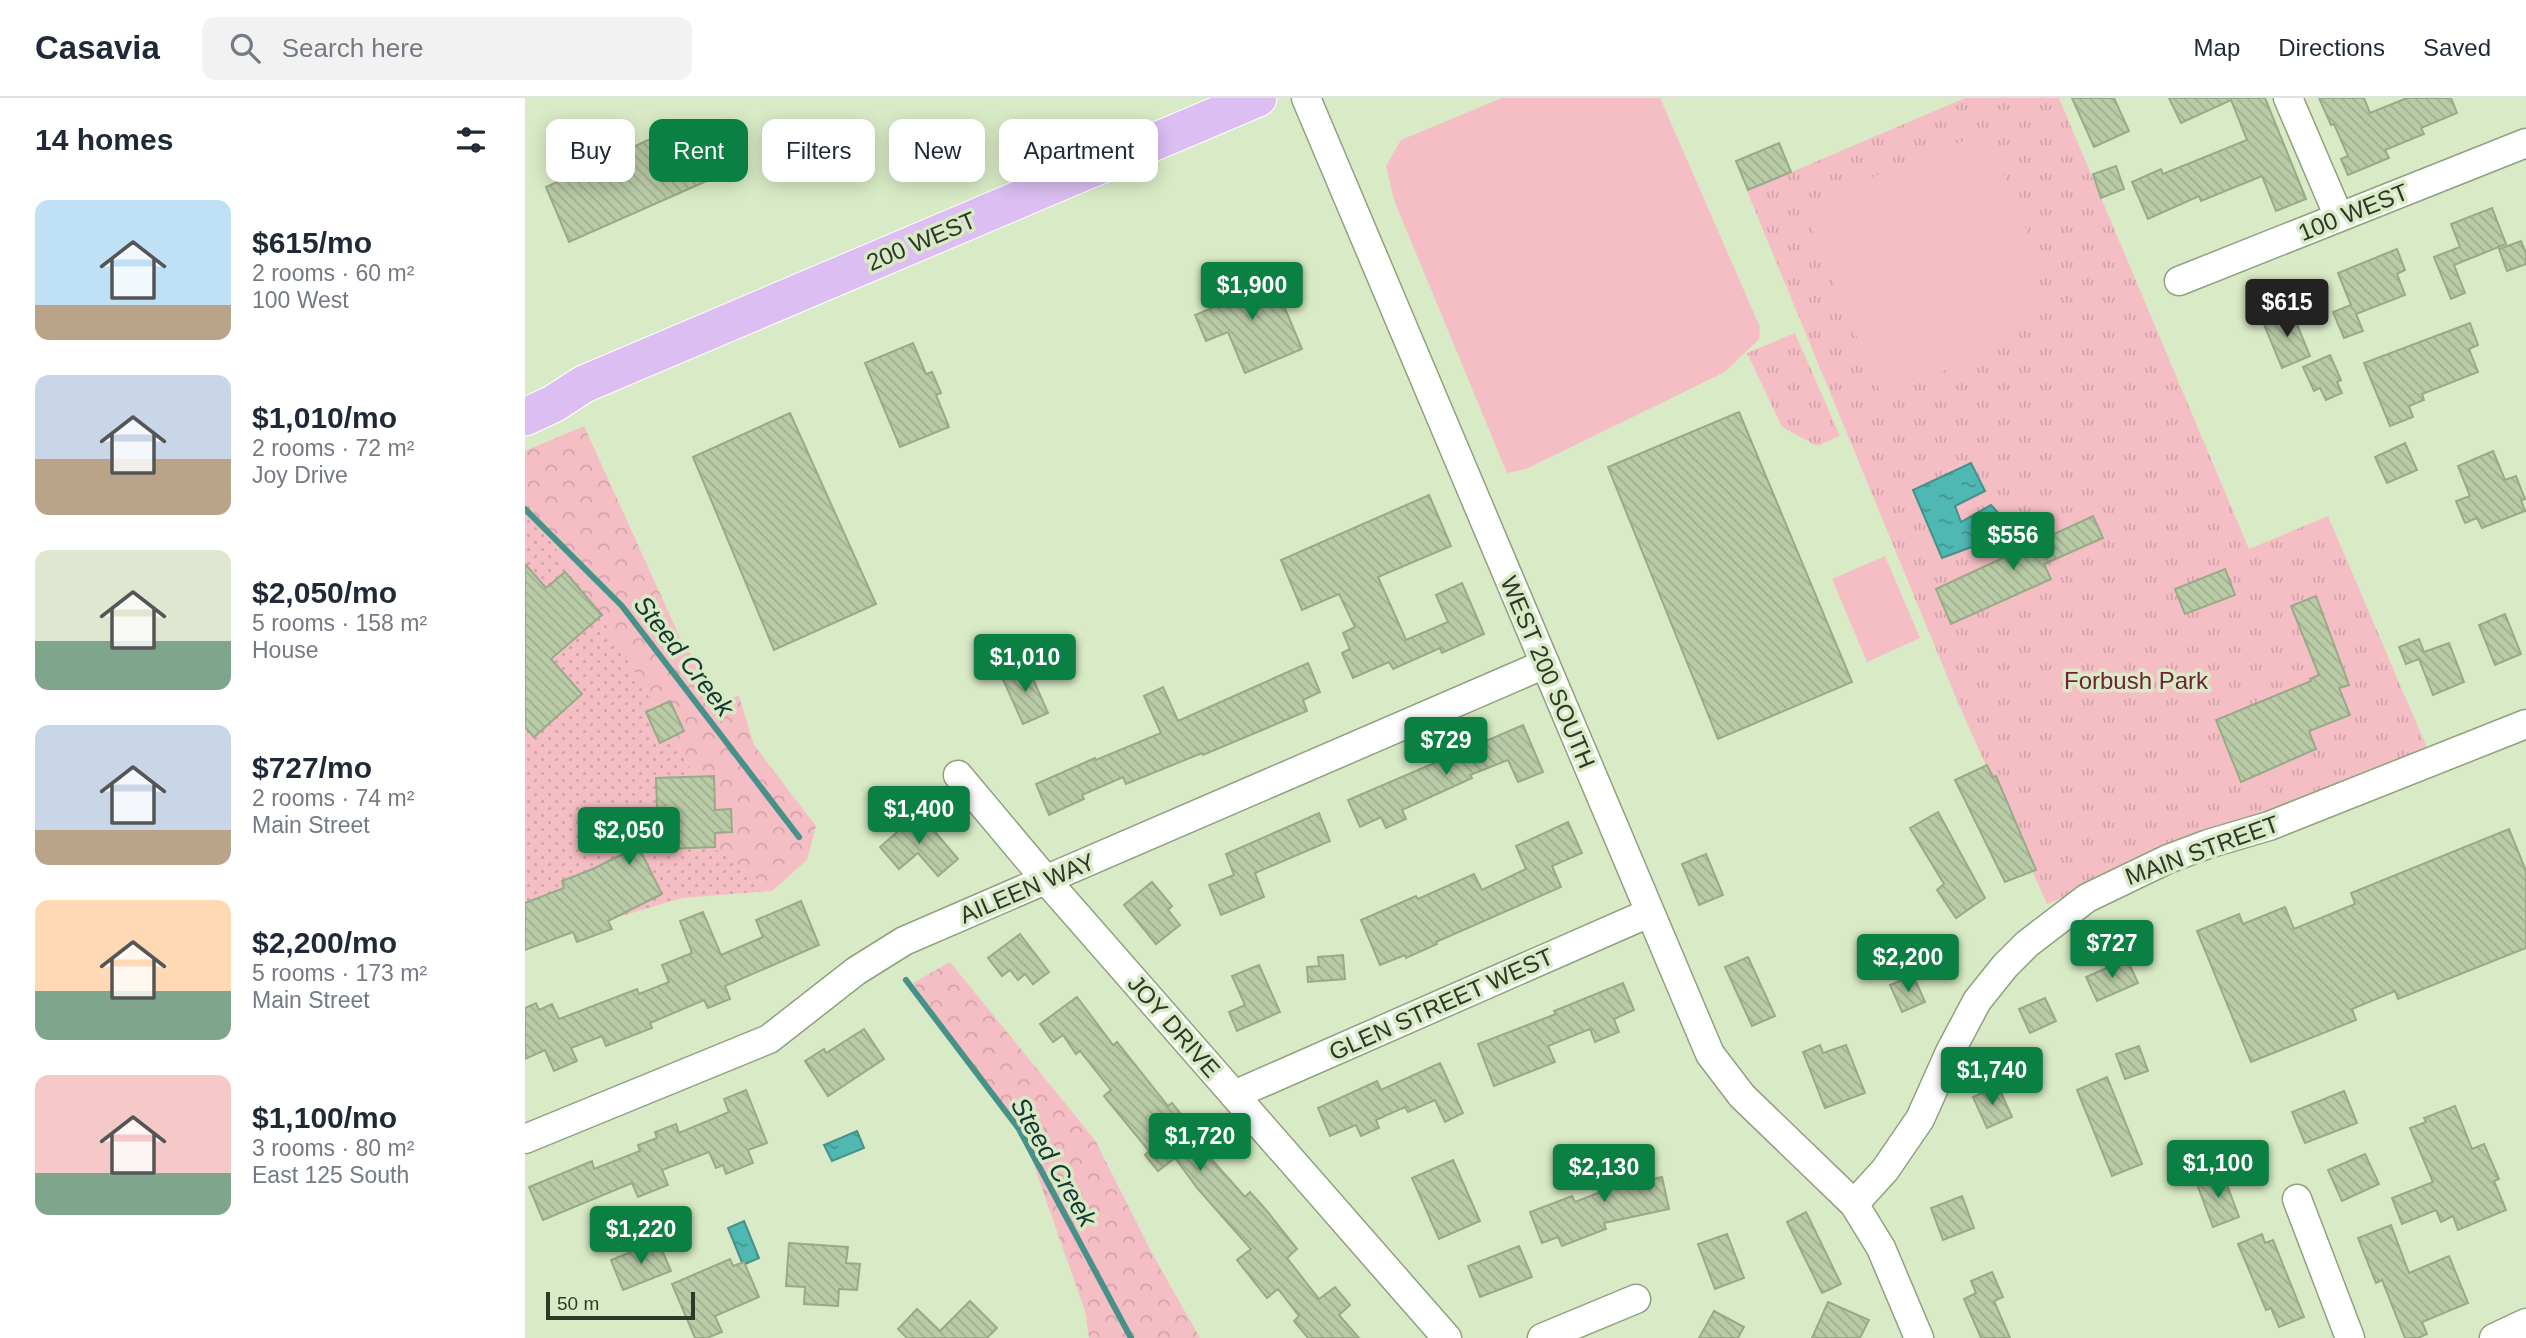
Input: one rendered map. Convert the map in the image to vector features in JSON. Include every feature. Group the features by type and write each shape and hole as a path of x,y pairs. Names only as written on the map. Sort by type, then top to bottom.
{"main road":[{"name":"200 WEST","path":"584,384 1258,98"},
{"path":"525,393 584,384"},
{"path":"525,417 553,404 584,384"}],"street":[{"name":"WEST 200 SOUTH","path":"1306,98 1710,1054 1742,1096 1854,1204 1881,1248 1919,1338"},
{"path":"2288,98 2339,218"},
{"name":"100 WEST","path":"2179,281 2526,143"},
{"name":"AILEEN WAY","path":"525,1139 769,1039 856,971 904,941 1545,664"},
{"name":"MAIN STREET","path":"1854,1204 1885,1170 1920,1119 1975,1004 2005,966 2027,944 2087,898 2168,859 2208,844 2269,827 2526,724"},
{"name":"JOY DRIVE","path":"958,775 1046,880 1447,1338"},
{"name":"GLEN STREET WEST","path":"1234,1095 1649,912"},
{"path":"2297,1199 2350,1338"},
{"path":"1542,1338 1636,1298"},
{"path":"2494,1338 2526,1323"}],"green space":[{"path":"1502,98 1660,98 1760,327 1759,339 1725,372 1526,469 1507,473 1394,200 1386,166 1401,140"},
{"name":"Forbush Park","path":"1965,98 2059,98 2249,549 2328,516 2427,748 2047,904 1959,705 1747,191"},
{"path":"1968,139 1996,157 2023,217 2030,248 2031,309 1985,352 1883,399 1809,223 1824,196"},
{"path":"1795,333 1840,436 1817,446 1782,427 1747,353"},
{"path":"584,426 683,644 724,699 739,696 754,745 816,826 807,860 772,891 714,848 702,819 694,775 626,657 546,534 525,496 525,451"},
{"path":"525,496 546,534 626,657 694,775 702,819 714,848 772,891 682,898 525,945"},
{"path":"1885,556 1920,638 1867,662 1832,579"},
{"path":"950,962 1095,1140 1153,1255 1200,1338 1089,1338 1085,1311 1022,1132 913,983"}],"water":[{"path":"1971,463 1985,491 1955,506 1961,522 1991,505 2000,515 2004,535 1942,558 1913,490"},
{"path":"857,1131 864,1148 832,1161 824,1145"},
{"path":"744,1221 759,1258 743,1265 728,1228"}],"building":[{"path":"2072,98 2114,98 2129,131 2094,147"},
{"path":"2169,98 2265,98 2306,199 2276,211 2262,176 2201,201 2199,196 2148,219 2132,182 2161,169 2163,174 2247,140 2231,100 2181,123"},
{"path":"2319,98 2364,98 2370,113 2407,98 2451,98 2457,113 2421,128 2424,134 2385,150 2389,158 2348,175 2341,159 2348,156"},
{"path":"649,140 649,182 704,182 569,242 546,187 557,182 635,182 635,146"},
{"path":"1779,143 1791,172 1748,190 1736,161"},
{"path":"2116,166 2124,189 2101,198 2093,174"},
{"path":"2492,208 2506,244 2454,265 2465,293 2451,299 2434,257 2460,247 2451,224"},
{"path":"2521,241 2526,253 2526,264 2507,271 2499,249"},
{"path":"2397,249 2405,270 2397,274 2405,295 2356,314 2363,331 2344,338 2333,312 2351,305 2338,273"},
{"path":"1269,270 1302,349 1245,373 1228,332 1206,341 1195,315 1217,306 1212,294"},
{"path":"2291,310 2310,356 2282,368 2263,322"},
{"path":"2470,323 2478,345 2469,349 2478,372 2422,394 2424,400 2409,406 2413,417 2390,426 2364,363"},
{"path":"913,343 926,374 932,372 941,393 936,395 949,427 900,447 865,363"},
{"path":"2330,355 2341,380 2337,382 2342,393 2326,400 2320,388 2314,391 2303,367"},
{"path":"1739,412 1852,682 1718,739 1608,467"},
{"path":"790,413 876,604 774,650 693,457"},
{"path":"2405,443 2417,470 2387,483 2375,457"},
{"path":"2493,451 2505,480 2516,476 2525,499 2521,500 2525,511 2482,528 2477,518 2465,523 2456,501 2470,496 2458,466"},
{"path":"1429,495 1451,546 1378,577 1406,640 1448,622 1436,595 1462,583 1484,634 1442,653 1440,648 1393,669 1389,662 1353,678 1342,653 1350,649 1343,633 1355,627 1339,594 1302,610 1281,560"},
{"path":"2093,516 2103,538 2044,564 2051,579 1951,624 1936,589"},
{"path":"525,564 546,588 565,572 602,615 551,659 582,694 534,737 525,727"},
{"path":"2225,569 2235,595 2185,614 2175,589"},
{"path":"2316,596 2349,685 2339,688 2350,715 2309,731 2316,749 2241,782 2216,720 2311,681 2310,679 2319,675 2291,606"},
{"path":"2505,614 2521,654 2495,665 2479,625"},
{"path":"2419,639 2424,652 2449,643 2464,682 2433,695 2419,659 2406,664 2399,647"},
{"path":"1026,663 1048,713 1023,724 1001,675"},
{"path":"1308,663 1320,692 1303,700 1307,711 1126,784 1123,777 1082,795 1084,799 1049,815 1036,784 1161,733 1144,696 1163,687 1178,721"},
{"path":"670,701 684,731 660,743 646,712"},
{"path":"1523,725 1543,772 1518,782 1508,760 1470,775 1472,778 1402,810 1406,819 1386,828 1381,817 1360,827 1348,800"},
{"path":"1987,765 1993,777 1996,776 2036,870 2005,882 1955,780"},
{"path":"714,776 715,810 731,809 732,832 715,833 715,847 640,850 662,894 608,921 612,929 577,942 573,932 525,950 525,903 564,888 562,881 595,868 658,836 656,778"},
{"path":"1938,812 1985,898 1956,918 1937,890 1944,884 1910,828"},
{"path":"919,813 958,859 938,876 918,853 899,869 880,847"},
{"path":"1319,813 1330,841 1255,873 1264,897 1221,915 1209,885 1234,875 1226,854"},
{"path":"1568,822 1582,853 1552,866 1561,887 1406,958 1405,955 1380,965 1361,920 1474,874 1482,890 1526,869 1516,846"},
{"path":"2509,829 2526,871 2526,948 2398,999 2395,991 2352,1009 2356,1020 2251,1062 2197,931 2239,914 2243,924 2285,907 2294,929 2355,904 2351,893"},
{"path":"1706,854 1723,895 1699,905 1682,864"},
{"path":"1152,882 1172,906 1168,910 1180,925 1156,944 1124,905"},
{"path":"801,901 819,945 725,986 730,999 708,1008 704,1000 650,1023 652,1028 606,1046 602,1036 571,1048 577,1061 554,1071 545,1050 525,1059 525,1008 536,1003 539,1010 552,1004 559,1019 637,989 639,994 669,982 662,965 692,953 680,921 703,912 721,955 763,937 756,920"},
{"path":"1020,934 1049,972 1033,984 1025,974 1018,980 1010,970 1002,976 988,958"},
{"path":"1343,955 1345,979 1308,982 1307,967 1319,966 1318,957"},
{"path":"1748,957 1775,1016 1752,1026 1725,967"},
{"path":"2127,959 2138,983 2097,1001 2086,977"},
{"path":"1259,965 1280,1012 1237,1031 1229,1012 1245,1005 1232,976"},
{"path":"1913,975 1925,1002 1902,1012 1890,985"},
{"path":"1623,983 1634,1010 1614,1019 1619,1032 1595,1042 1590,1029 1548,1046 1555,1062 1494,1086 1478,1044 1556,1014 1554,1011"},
{"path":"1077,997 1113,1045 1117,1042 1168,1106 1172,1103 1209,1150 1206,1153 1245,1197 1250,1192 1267,1211 1297,1249 1287,1258 1319,1299 1335,1287 1350,1305 1339,1315 1359,1338 1308,1338 1294,1321 1299,1316 1278,1289 1267,1298 1237,1260 1251,1249 1198,1189 1175,1158 1158,1171 1145,1155 1149,1151 1104,1096 1111,1090 1080,1051 1076,1054 1063,1035 1053,1042 1040,1024"},
{"path":"2045,998 2056,1021 2030,1033 2019,1009"},
{"path":"864,1029 884,1059 828,1096 805,1061 824,1049 826,1053"},
{"path":"1820,1045 1823,1053 1846,1045 1865,1093 1825,1108 1803,1052"},
{"path":"2139,1046 2148,1071 2125,1079 2116,1054"},
{"path":"1440,1063 1463,1113 1445,1122 1435,1100 1408,1112 1405,1107 1376,1120 1379,1128 1361,1136 1356,1125 1330,1136 1318,1108 1377,1081 1381,1090"},
{"path":"2107,1077 2142,1164 2112,1176 2077,1090"},
{"path":"1998,1086 2012,1117 1987,1128 1973,1097"},
{"path":"746,1090 767,1143 748,1150 753,1163 726,1174 723,1165 716,1168 709,1152 662,1170 668,1185 638,1197 632,1183 543,1220 529,1187 592,1161 594,1169 640,1151 638,1145 657,1138 655,1132 676,1124 679,1133 729,1112 724,1099"},
{"path":"2344,1091 2357,1123 2305,1143 2292,1112"},
{"path":"2455,1106 2472,1149 2484,1144 2499,1179 2494,1181 2506,1210 2458,1230 2453,1216 2441,1222 2436,1210 2402,1224 2392,1198 2433,1182 2410,1128 2426,1122 2424,1118"},
{"path":"2365,1154 2379,1184 2342,1201 2328,1170"},
{"path":"1648,1155 1653,1179 1662,1177 1669,1209 1604,1223 1606,1229 1562,1246 1558,1237 1542,1243 1530,1212 1572,1196 1575,1202 1616,1186 1611,1162"},
{"path":"1453,1160 1480,1221 1439,1239 1412,1178"},
{"path":"2223,1174 2239,1217 2213,1227 2197,1184"},
{"path":"1962,1196 1974,1228 1943,1240 1931,1208"},
{"path":"1806,1212 1841,1284 1822,1293 1787,1222"},
{"path":"2391,1225 2409,1273 2449,1256 2468,1303 2422,1322 2427,1334 2418,1338 2405,1338 2382,1280 2376,1283 2358,1238"},
{"path":"1727,1234 1744,1278 1715,1289 1698,1244"},
{"path":"2262,1234 2265,1243 2273,1240 2304,1317 2279,1327 2271,1308 2266,1310 2238,1244"},
{"path":"658,1241 671,1271 623,1290 611,1260"},
{"path":"789,1243 848,1247 846,1263 860,1264 857,1290 839,1289 838,1306 804,1304 805,1287 786,1286"},
{"path":"1519,1246 1532,1277 1480,1297 1468,1266"},
{"path":"730,1259 733,1266 744,1262 759,1297 715,1316 722,1332 707,1338 695,1338 672,1284"},
{"path":"1992,1272 2003,1297 1994,1301 2010,1338 1981,1338 1964,1299 1976,1293 1971,1281"},
{"path":"970,1301 997,1328 987,1338 907,1338 898,1329 917,1309 940,1331"},
{"path":"1828,1302 1869,1320 1860,1338 1812,1338"},
{"path":"1714,1311 1744,1327 1738,1338 1699,1338"}],"waterway":[{"name":"Steed Creek","path":"525,509 622,606 799,837"},
{"name":"Steed Creek","path":"906,980 1019,1129 1131,1338"}]}
